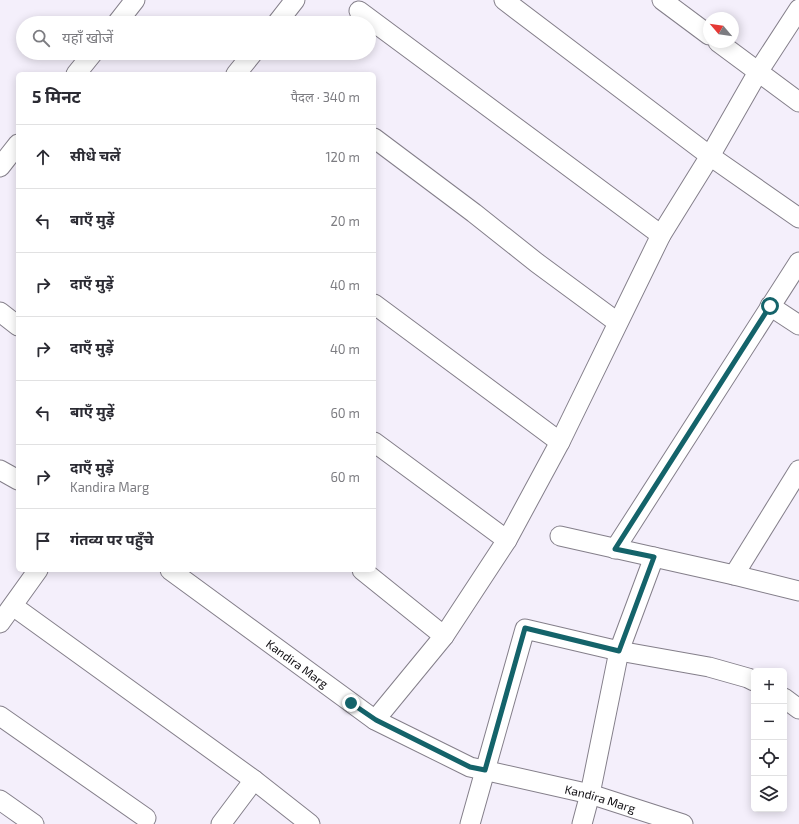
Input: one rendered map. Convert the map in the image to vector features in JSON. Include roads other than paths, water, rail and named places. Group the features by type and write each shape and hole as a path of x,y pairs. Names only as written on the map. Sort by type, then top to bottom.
{"street":[{"path":"122,16 135,0"},
{"path":"282,16 295,0"},
{"path":"504,0 710,156 799,218"},
{"path":"662,0 703,31"},
{"path":"376,720 444,636 507,540 560,442 661,235 710,156 758,72 799,9"},
{"path":"359,11 366,16"},
{"path":"376,24 661,235"},
{"path":"726,48 799,102"},
{"path":"238,72 247,60"},
{"path":"376,140 474,213 537,263 618,322"},
{"path":"6,162 16,147"},
{"path":"615,549 799,262"},
{"path":"376,305 560,442"},
{"path":"770,306 799,325"},
{"path":"0,312 16,324"},
{"path":"376,443 507,540"},
{"path":"0,470 16,479"},
{"path":"734,575 799,470"},
{"path":"560,536 799,591"},
{"path":"582,824 590,794 619,651 654,557"},
{"path":"0,623 37,572"},
{"name":"Kandira Marg","path":"173,572 376,720 470,767 590,794 684,824"},
{"path":"364,572 444,636"},
{"path":"13,606 254,780 310,824"},
{"path":"470,824 525,628 619,651 708,667 751,680"},
{"path":"787,700 799,709"},
{"path":"0,716 146,818"},
{"path":"221,824 254,780"},
{"path":"0,800 34,824"}]}
